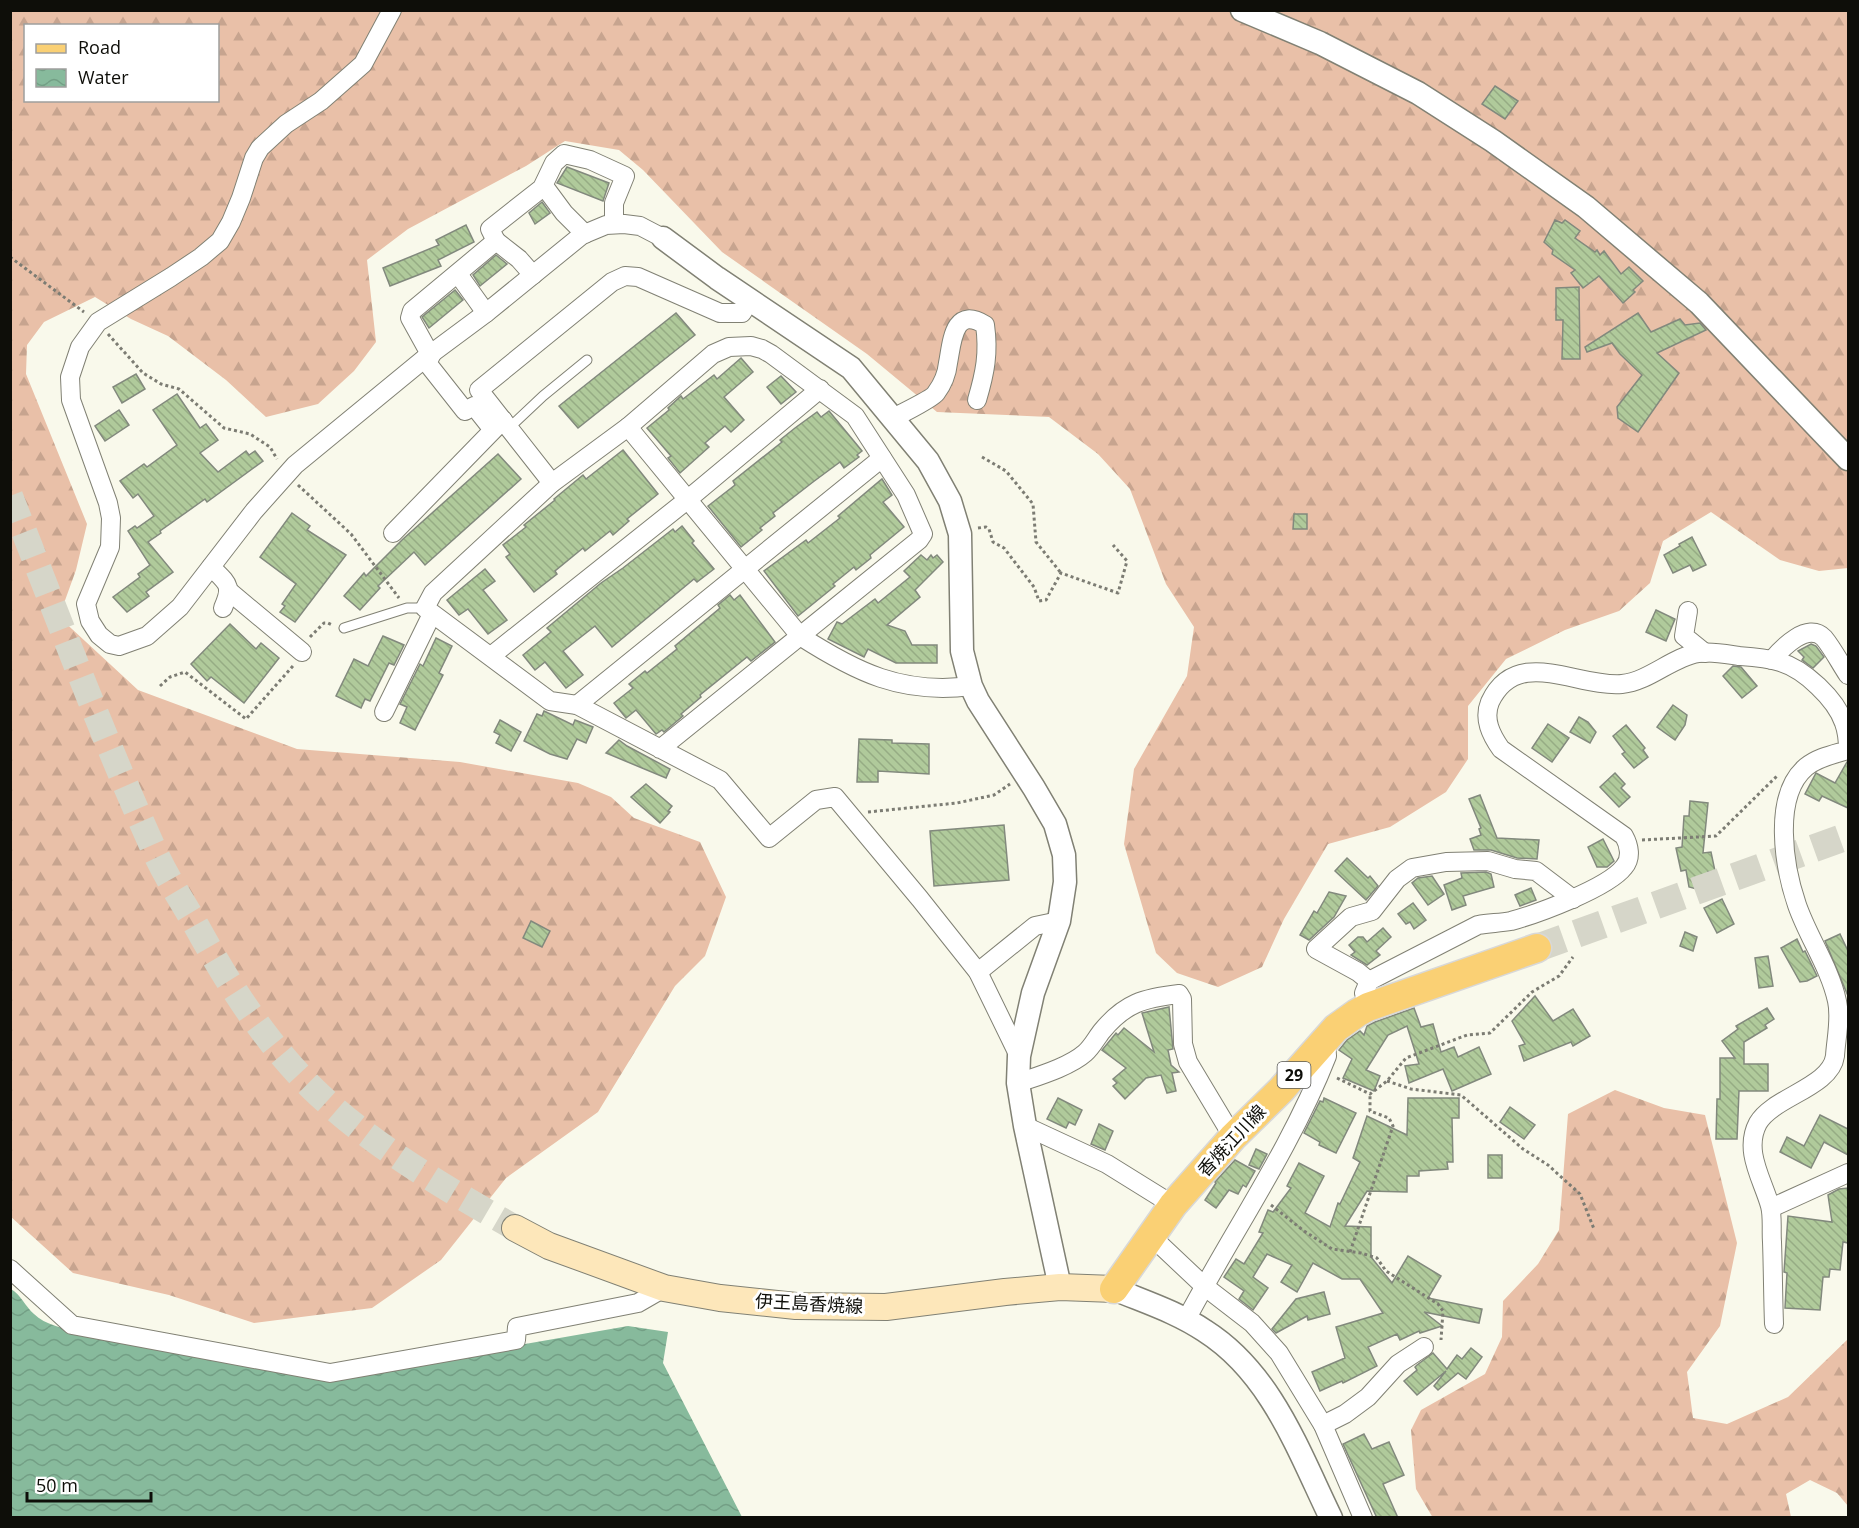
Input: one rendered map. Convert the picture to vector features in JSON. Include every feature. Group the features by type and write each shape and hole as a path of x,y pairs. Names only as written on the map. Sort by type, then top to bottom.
{"main road":[{"name":"香焼江川線","path":"1114,1289 1173,1205 1233,1137 1281,1090 1369,994 1537,948"},
{"name":"伊王島香焼線","path":"515,1228 549,1246 664,1288 720,1298 795,1306 886,1307 1060,1287 1114,1289"}],"street":[{"path":"392,10 363,64 321,101 286,124 260,148 254,158 242,198 220,241 171,277 98,322 85,338 75,359 69,390 108,503 111,518 110,547 87,604 90,621 99,635 110,644 119,646 147,636 180,607 254,511 295,465 585,234 595,228 614,225 640,226 663,238 851,368 928,461 951,501 960,534 962,651 971,686 1055,824 1064,855 1065,882 1059,921 1033,993 1019,1056 1018,1083 1025,1126 1060,1287"},
{"path":"1242,10 1320,44 1418,93 1484,135 1586,207 1699,303 1848,459"},
{"path":"534,274 496,241 490,229 544,186 554,163 564,154 590,160 625,176 614,203 614,225"},
{"path":"544,186 564,213 585,234"},
{"path":"496,241 412,311 410,318 428,358 465,411 474,406 502,426"},
{"path":"458,274 486,313"},
{"path":"552,483 502,426 479,390 612,282 625,276 638,277 720,313 742,313 750,300"},
{"path":"892,418 935,396 948,364 954,330 961,322 971,320 985,325 988,345 984,378 977,400"},
{"path":"384,711 422,610 434,593 552,483 628,427 713,354 729,347 751,346 771,354 855,416 906,495 924,534 660,750"},
{"path":"491,656 687,500 820,389"},
{"path":"393,533 502,426"},
{"path":"628,427 800,636 861,671 896,684 940,690 971,686"},
{"path":"578,705 882,458"},
{"path":"211,567 228,583 227,600 299,650"},
{"path":"422,610 491,656 550,701 578,705 720,780 768,838 816,800 835,797 978,972 1019,1056"},
{"path":"1688,610 1684,636 1705,653"},
{"path":"1772,660 1793,640 1804,634 1814,633 1823,638 1848,675"},
{"path":"1573,899 1536,871 1515,869 1488,861 1446,862 1412,868 1397,879 1372,911 1351,917 1316,949 1358,972 1369,994 1478,925 1494,921 1509,921 1573,899 1625,867 1628,860 1628,843 1620,833 1501,749 1492,737 1488,724 1488,707 1497,692 1510,679 1520,674 1545,672 1576,680 1623,684 1642,679 1696,653 1705,653 1772,660 1794,668 1830,699 1845,724 1848,750 1814,762 1797,776 1786,805 1784,819 1786,854 1797,905 1838,1004 1834,1060 1822,1077 1787,1098 1764,1116 1754,1135 1753,1157 1771,1208 1774,1324"},
{"path":"978,972 1035,926 1059,921"},
{"path":"1018,1083 1063,1065 1085,1053 1121,1010 1138,1002 1179,994 1182,999 1183,1044 1188,1062 1233,1137"},
{"path":"1186,1320 1278,1162 1328,1056 1326,1039"},
{"path":"1025,1126 1107,1164 1173,1205"},
{"path":"1771,1208 1848,1173"},
{"path":"1151,1236 1204,1286 1252,1323 1279,1353 1323,1425 1363,1518"},
{"path":"10,1269 72,1325 330,1373 516,1340 517,1327 638,1303 664,1288"},
{"path":"1114,1289 1161,1307 1186,1320 1227,1346 1246,1364 1271,1397 1331,1518"},
{"path":"1323,1425 1345,1414 1368,1397 1398,1364 1424,1347"}],"lane":[{"path":"502,426 587,360"},
{"path":"344,628 422,610"}],"path":[{"path":"10,257 98,322 143,372 161,384 179,389 224,428 250,434 270,447 287,474 351,534 422,610"},
{"path":"982,457 1006,471 1033,504 1036,542 1061,573 1118,593 1127,561 1113,545"},
{"path":"960,534 986,527 989,529 993,542 1004,548 1034,587 1039,602 1046,600 1061,573"},
{"path":"160,686 170,676 185,672 246,720 299,658 299,650 324,623 336,628 344,628"},
{"path":"1628,843 1646,839 1716,836 1784,770"},
{"path":"848,814 957,803 994,795 1025,773"},
{"path":"1370,1094 1387,1081 1406,1058 1467,1035 1490,1034 1532,992 1559,976 1573,957"},
{"path":"1322,1070 1370,1094"},
{"path":"1387,1081 1412,1089 1461,1095 1523,1149 1548,1165 1580,1194 1594,1229"},
{"path":"1350,1252 1393,1126 1389,1118 1370,1111 1370,1094"},
{"path":"1258,1195 1332,1249 1377,1258 1386,1271 1443,1308 1441,1341 1434,1347 1424,1347"}],"green space":[{"path":"10,11 1848,11 1848,568 1819,571 1780,560 1711,512 1663,541 1650,583 1619,611 1565,630 1506,659 1468,706 1468,759 1446,792 1390,827 1328,844 1284,919 1262,967 1218,987 1177,973 1156,953 1124,844 1134,769 1187,676 1194,627 1166,584 1130,489 1098,454 1049,417 937,412 867,354 722,252 643,170 619,150 565,141 526,166 408,229 367,260 376,342 354,371 318,404 266,417 226,380 168,336 131,319 95,297 44,322 27,345 26,374 87,524 76,570 59,617 138,690 297,749 460,762 578,783 611,797 634,818 700,842 726,897 705,956 675,986 598,1112 506,1178 441,1260 372,1308 254,1323 169,1295 73,1273 10,1216"},
{"path":"1615,1090 1664,1108 1705,1115 1737,1243 1720,1326 1687,1372 1693,1418 1727,1424 1788,1397 1848,1339 1848,1506 1837,1493 1810,1480 1786,1494 1791,1517 1433,1518 1416,1489 1411,1430 1421,1410 1485,1374 1502,1337 1503,1301 1538,1264 1559,1230 1568,1114"}],"water":[{"path":"11,1289 38,1318 79,1333 338,1377 628,1326 668,1332 663,1363 742,1517 11,1518"}],"building":[{"path":"1495,86 1518,101 1505,119 1482,104"},
{"path":"567,167 609,183 603,201 557,183"},
{"path":"542,202 550,213 535,224 529,213"},
{"path":"1555,220 1562,223 1565,220 1580,231 1575,238 1595,252 1597,250 1600,255 1604,251 1621,274 1629,267 1643,281 1633,290 1635,292 1623,303 1599,276 1583,288 1571,273 1575,270 1552,254 1553,250 1544,242"},
{"path":"466,225 474,242 438,260 441,266 390,286 383,268 439,245 436,240"},
{"path":"496,255 507,264 480,286 473,275"},
{"path":"1579,287 1580,359 1562,359 1563,320 1556,320 1556,288"},
{"path":"455,290 463,300 429,328 422,317"},
{"path":"676,313 695,335 578,428 559,406"},
{"path":"1638,313 1651,332 1680,319 1685,325 1700,323 1706,330 1657,353 1679,373 1638,432 1618,418 1617,407 1642,375 1612,343 1587,352 1585,347"},
{"path":"741,358 753,372 724,397 744,420 731,432 725,426 705,443 709,447 680,473 668,458 671,456 647,428 669,410 668,408 681,396 683,399 714,375 717,379"},
{"path":"136,374 145,389 122,403 113,387"},
{"path":"781,376 796,392 781,404 767,387"},
{"path":"177,394 200,428 206,424 218,440 200,453 218,472 246,451 249,455 255,451 263,461 207,502 205,499 148,542 173,572 146,592 149,596 127,612 113,597 140,577 138,574 150,565 128,531 135,526 137,528 154,516 138,494 133,498 120,481 144,464 147,467 177,445 153,410"},
{"path":"119,410 129,425 105,441 95,426"},
{"path":"829,411 862,451 857,455 859,457 844,468 840,462 813,482 773,513 775,516 760,528 762,530 741,547 708,506 735,485 733,481 782,442 780,440 795,428 817,412 821,417"},
{"path":"623,450 658,494 627,519 629,521 613,535 610,531 585,551 583,548 555,571 557,574 534,592 506,557 510,554 503,545 583,475 586,479"},
{"path":"498,454 521,479 425,565 414,552 378,586 380,588 360,610 344,596 364,573 366,576 403,539"},
{"path":"882,479 892,495 883,502 904,527 870,555 871,558 856,570 854,567 798,616 764,571 806,540 808,543 840,518 838,516"},
{"path":"292,513 310,526 307,530 346,555 295,622 280,612 285,606 282,604 296,584 260,557"},
{"path":"1294,514 1307,514 1307,529 1293,529"},
{"path":"682,526 694,541 692,543 714,569 697,582 694,579 612,647 595,626 563,651 583,675 566,688 545,662 535,670 523,655 551,632 547,628 601,583 673,529 675,532"},
{"path":"1692,537 1706,565 1693,571 1690,565 1673,573 1664,555"},
{"path":"921,555 927,560 931,555 933,558 937,555 943,562 915,590 920,597 887,625 905,631 912,645 937,645 937,663 896,663 868,649 864,657 828,639 837,622 842,624 875,599 878,603 910,577 904,571"},
{"path":"485,569 495,581 483,590 507,620 488,634 468,609 459,615 447,600"},
{"path":"730,595 734,600 740,595 775,642 751,661 747,657 700,695 701,697 681,714 683,716 664,732 662,730 656,734 636,710 626,718 614,703 633,688 629,684 677,649 675,646 720,608 718,605"},
{"path":"1656,610 1675,619 1666,641 1646,632"},
{"path":"230,624 256,649 261,643 279,658 244,703 211,677 207,681 191,664"},
{"path":"383,636 404,645 394,665 389,663 370,701 365,699 361,708 336,696 354,659 368,666"},
{"path":"436,638 452,646 439,673 443,675 415,730 400,723 407,707 400,704 420,664 423,666"},
{"path":"1811,644 1816,646 1824,657 1813,668 1802,660 1804,657 1798,651"},
{"path":"1733,666 1741,667 1757,686 1742,698 1723,676"},
{"path":"1673,705 1687,715 1685,725 1675,740 1657,727"},
{"path":"544,711 573,725 575,720 593,727 586,743 577,739 567,759 550,754 524,741 537,714 542,716"},
{"path":"1579,717 1588,722 1596,732 1590,743 1570,732"},
{"path":"500,720 521,732 511,751 496,743 500,735 494,732"},
{"path":"1548,724 1569,738 1552,762 1532,748"},
{"path":"1626,725 1645,748 1643,750 1648,757 1634,768 1622,754 1625,752 1613,736"},
{"path":"859,739 929,744 929,774 878,771 878,782 857,782"},
{"path":"619,740 670,769 666,778 606,753"},
{"path":"1847,762 1848,808 1822,796 1819,801 1805,794 1816,773 1835,783"},
{"path":"1615,773 1625,784 1621,788 1630,797 1619,807 1600,787"},
{"path":"646,784 672,806 668,811 670,812 660,823 631,797"},
{"path":"1480,795 1497,838 1539,840 1537,859 1517,858 1491,850 1474,850 1470,839 1481,835 1479,829 1481,828 1469,799"},
{"path":"1690,801 1708,803 1703,853 1711,852 1715,871 1708,872 1712,893 1689,887 1686,870 1681,871 1676,848 1682,847 1684,816 1689,816"},
{"path":"1004,825 1009,880 934,886 930,831"},
{"path":"1603,839 1614,861 1607,867 1597,867 1588,847"},
{"path":"1347,858 1368,878 1370,876 1378,886 1366,900 1335,871"},
{"path":"1486,872 1491,874 1494,887 1463,896 1466,905 1452,910 1444,885 1462,878 1461,873"},
{"path":"1432,876 1444,894 1428,905 1412,883 1418,878"},
{"path":"1531,888 1536,900 1520,906 1515,895"},
{"path":"1329,892 1346,896 1334,917 1309,940 1300,935 1314,911 1317,913"},
{"path":"1722,899 1734,924 1717,933 1704,908"},
{"path":"1413,903 1426,920 1414,929 1410,922 1406,924 1398,914"},
{"path":"531,921 550,931 542,947 523,938"},
{"path":"1383,928 1391,937 1376,951 1380,955 1367,965 1351,955 1355,952 1349,945 1358,937 1363,937 1367,942"},
{"path":"1685,932 1697,937 1693,951 1680,946"},
{"path":"1840,934 1848,951 1848,996 1825,941"},
{"path":"1797,939 1817,976 1807,981 1800,982 1781,948"},
{"path":"1768,956 1773,986 1759,988 1755,958"},
{"path":"1535,996 1553,1021 1573,1009 1590,1036 1573,1046 1571,1042 1524,1061 1519,1046 1525,1044 1512,1021"},
{"path":"1169,1007 1173,1049 1168,1050 1171,1065 1179,1072 1172,1073 1176,1091 1167,1093 1161,1075 1146,1078 1125,1099 1113,1086 1117,1083 1113,1079 1126,1068 1102,1050 1116,1033 1118,1035 1124,1028 1154,1052 1142,1013"},
{"path":"1414,1008 1421,1027 1433,1024 1441,1052 1454,1047 1458,1057 1479,1047 1491,1074 1452,1091 1443,1069 1409,1083 1405,1066 1419,1064 1407,1026 1388,1035 1366,1070 1380,1076 1374,1091 1343,1078 1352,1059 1339,1050 1347,1040 1360,1031 1364,1035 1367,1026 1375,1022"},
{"path":"1767,1008 1774,1019 1765,1025 1767,1028 1744,1042 1744,1064 1768,1064 1768,1091 1739,1091 1737,1139 1716,1139 1717,1099 1720,1099 1720,1058 1735,1058 1722,1041 1738,1029 1736,1026"},
{"path":"1058,1098 1082,1110 1075,1125 1069,1122 1066,1128 1047,1119"},
{"path":"1324,1098 1356,1113 1336,1153 1319,1145 1320,1142 1304,1133 1320,1101 1323,1102"},
{"path":"1408,1098 1459,1098 1459,1118 1452,1118 1453,1162 1447,1162 1448,1169 1419,1171 1419,1176 1407,1176 1407,1192 1367,1191 1345,1226 1371,1227 1371,1257 1392,1283 1408,1256 1441,1276 1428,1298 1482,1309 1479,1323 1424,1312 1442,1326 1420,1333 1419,1331 1400,1340 1397,1334 1368,1347 1377,1366 1343,1383 1342,1381 1320,1391 1312,1372 1345,1358 1336,1327 1383,1313 1360,1279 1342,1279 1313,1263 1297,1292 1281,1282 1292,1265 1267,1254 1253,1277 1268,1288 1253,1310 1239,1299 1244,1291 1224,1277 1236,1259 1244,1264 1263,1233 1259,1232 1268,1210 1273,1212 1291,1188 1287,1186 1299,1163 1324,1176 1305,1213 1330,1227 1338,1203 1340,1204 1360,1162 1353,1158 1367,1116 1407,1135"},
{"path":"1510,1107 1535,1125 1524,1139 1500,1122"},
{"path":"1820,1115 1848,1129 1848,1155 1824,1142 1811,1168 1780,1152 1787,1137 1804,1146"},
{"path":"1099,1124 1113,1131 1105,1150 1091,1144"},
{"path":"1256,1149 1267,1154 1259,1169 1249,1165"},
{"path":"1488,1155 1502,1155 1502,1178 1488,1178"},
{"path":"1235,1160 1255,1171 1246,1187 1243,1185 1238,1194 1229,1190 1216,1208 1205,1200 1215,1182"},
{"path":"1848,1188 1848,1243 1843,1242 1840,1270 1830,1269 1829,1277 1823,1277 1820,1310 1785,1308 1787,1273 1784,1272 1788,1216 1832,1222 1828,1195 1839,1189"},
{"path":"1324,1292 1330,1314 1308,1320 1307,1316 1276,1333 1272,1329 1296,1299"},
{"path":"1471,1348 1482,1357 1466,1379 1458,1373 1438,1390 1434,1386 1446,1371 1417,1395 1404,1381 1417,1370 1415,1367 1417,1365 1433,1353 1447,1369 1457,1355 1462,1359"},
{"path":"1364,1434 1372,1449 1389,1442 1404,1475 1383,1484 1398,1518 1377,1518 1343,1444"}],"tunnel":[{"path":"10,496 98,719 154,850 209,949 248,1011 294,1069 358,1128 435,1181 515,1228"},
{"path":"1537,948 1848,836"}]}
